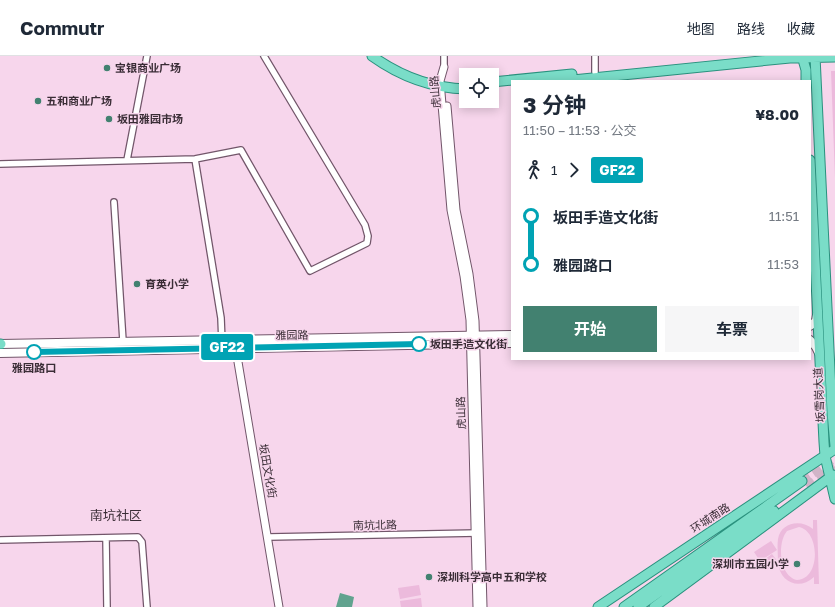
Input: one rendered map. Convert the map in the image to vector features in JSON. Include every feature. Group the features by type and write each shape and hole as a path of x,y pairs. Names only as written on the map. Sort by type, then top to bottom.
{"main road":[{"path":"372,56 408,77 459,87"},
{"path":"382,56 409,72 443,84 459,83"},
{"path":"513,80 757,56"},
{"path":"802,57 806,70 806,80"},
{"path":"573,80 802,57 835,57"},
{"name":"坂雪岗大道","path":"815,57 832,412 835,446"},
{"path":"499,81 511,80"},
{"path":"499,87 511,86"},
{"name":"坂雪岗大道","path":"811,182 825,456 832,475 835,499"},
{"path":"811,325 816,321 817,316"},
{"name":"雅园路","path":"0,346 30,352 235,343 473,339 511,335"},
{"name":"雅园路","path":"473,339 511,343"},
{"name":"雅园路","path":"0,346 29,343 123,341 222,344"},
{"path":"811,341 819,353"},
{"path":"29,343 30,352"},
{"name":"环城南路","path":"598,607 835,449"},
{"path":"654,607 743,543 832,475"},
{"name":"环城南路","path":"624,607 636,603 658,593 805,484 636,603"},
{"path":"636,603 661,573 733,523 762,498"},
{"path":"658,593 743,543"}],"street":[{"path":"126,160 147,56"},
{"path":"0,164 195,159 241,150 310,271 367,243 368,236 365,225 264,56"},
{"path":"444,56 444,68"},
{"path":"595,56 595,72"},
{"name":"虎山路","path":"444,68 443,84 451,210 473,339 478,533 477,607"},
{"path":"195,159 221,318 222,344"},
{"path":"114,202 123,341"},
{"name":"坂田文化街","path":"235,343 269,537 279,607"},
{"name":"虎山路","path":"478,533 483,607"},
{"name":"南坑北路","path":"269,537 478,533"},
{"path":"0,540 138,537 142,542 147,607"},
{"path":"106,538 107,607"}],"shaded area":[{"path":"831,71 835,71 835,178"},
{"path":"813,520 817,520 819,584 814,584 814,577 802,583 797,584 791,582 782,575 778,563 767,570 761,562 772,554 778,562 778,539 783,529 797,523 813,529","holes":["799,527 806,530 814,545 814,564 805,578 797,580 791,577 783,566 781,551 782,543 787,531"]},
{"path":"771,541 777,550 760,561 754,552"},
{"path":"419,585 421,595 400,599 398,588"},
{"path":"340,593 354,597 352,607 336,607"},
{"path":"421,598 422,607 401,607 400,601"}],"tunnel":[{"path":"802,481 835,458"},
{"path":"807,487 835,467"}],"bus line":[{"name":"GF22","path":"34,352 114,349 419,344"}],"place":[{"name":"宝银商业广场","path":"107,68"},
{"name":"五和商业广场","path":"38,101"},
{"name":"坂田雅园市场","path":"109,119"},
{"name":"育英小学","path":"137,284"},
{"name":"坂田手造文化街","path":"419,344"},
{"name":"雅园路口","path":"34,352"},
{"name":"深圳市五园小学","path":"797,564"},
{"name":"深圳科学高中五和学校","path":"429,577"}],"district":[{"name":"南坑社区","path":"116,515"}]}
